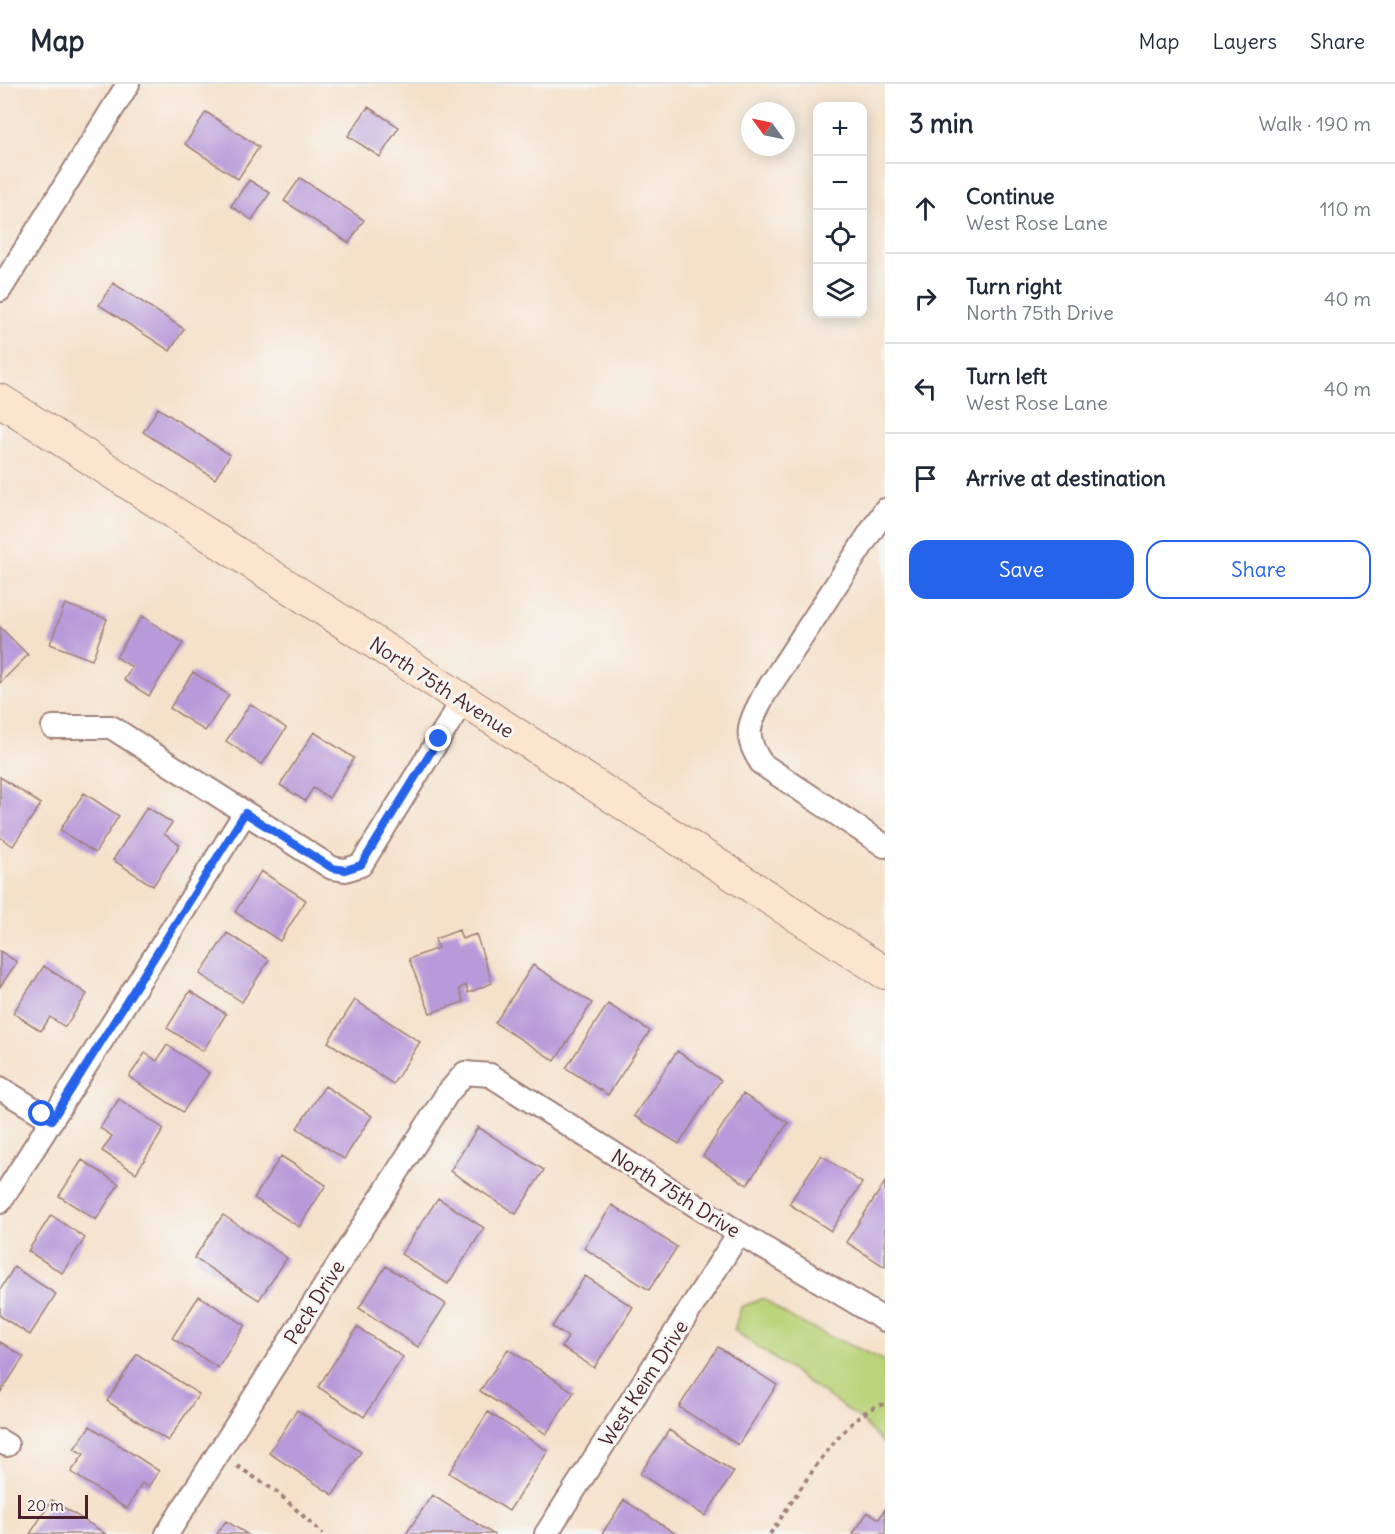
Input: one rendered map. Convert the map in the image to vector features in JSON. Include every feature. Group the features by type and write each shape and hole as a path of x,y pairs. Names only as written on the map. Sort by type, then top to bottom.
{"main road":[{"name":"North 75th Avenue","path":"0,400 885,973"}],"street":[{"path":"0,290 128,84"},
{"path":"885,510 764,694 749,724 750,747 762,764 885,846"},
{"path":"53,727 111,727 332,868 345,870 361,865 463,700"},
{"path":"0,1202 245,813"},
{"name":"North 75th Drive","path":"465,1072 490,1076 739,1233 885,1320"},
{"name":"Peck Drive","path":"166,1534 447,1094 465,1072"},
{"path":"0,1088 52,1120"},
{"name":"West Keim Drive","path":"546,1534 739,1233"}],"path":[{"path":"770,1534 832,1442 874,1405 885,1404"},
{"path":"218,1454 277,1492 323,1534"}],"green space":[{"path":"763,1298 807,1326 885,1361 885,1445 859,1418 734,1330 741,1307"}],"building":[{"path":"368,107 399,127 380,157 348,136"},
{"path":"206,112 259,147 238,179 185,144"},
{"path":"300,178 364,220 349,243 284,201"},
{"path":"249,180 270,193 252,220 231,206"},
{"path":"113,283 184,329 170,351 99,305"},
{"path":"158,408 230,455 215,479 143,432"},
{"path":"65,604 107,619 92,660 50,644"},
{"path":"142,616 183,643 149,696 124,680 132,667 116,657"},
{"path":"0,627 28,655 0,683"},
{"path":"193,672 229,695 205,731 170,708"},
{"path":"250,704 286,728 262,765 226,741"},
{"path":"314,732 354,758 329,798 313,788 305,801 280,785"},
{"path":"0,777 41,804 13,846 0,837"},
{"path":"84,793 119,816 95,853 60,830"},
{"path":"147,807 172,823 164,834 180,845 153,886 113,860"},
{"path":"261,871 306,900 280,941 235,912"},
{"path":"459,930 462,939 476,934 492,983 468,993 466,985 459,989 464,1002 430,1013 409,959 438,948 435,939"},
{"path":"227,933 269,960 242,1002 200,974"},
{"path":"0,951 17,962 0,987"},
{"path":"533,965 592,1003 555,1061 495,1023"},
{"path":"44,966 87,994 65,1027 50,1017 41,1031 13,1013"},
{"path":"190,991 226,1014 203,1051 167,1028"},
{"path":"355,1000 420,1042 393,1084 328,1042"},
{"path":"608,1004 650,1031 608,1095 566,1068"},
{"path":"167,1045 209,1073 183,1112 129,1077 145,1053 157,1061"},
{"path":"677,1051 721,1080 679,1144 634,1116"},
{"path":"325,1086 372,1116 344,1159 297,1128"},
{"path":"743,1094 788,1123 747,1185 703,1156"},
{"path":"119,1099 164,1129 136,1173 102,1151 112,1136 100,1128"},
{"path":"478,1127 544,1170 516,1214 450,1171"},
{"path":"821,1155 862,1183 831,1231 789,1204"},
{"path":"281,1156 326,1185 299,1227 254,1198"},
{"path":"82,1160 119,1184 96,1220 59,1196"},
{"path":"885,1182 885,1267 846,1242"},
{"path":"438,1198 484,1228 448,1284 401,1254"},
{"path":"612,1205 677,1247 649,1290 584,1248"},
{"path":"51,1215 85,1238 62,1273 28,1251"},
{"path":"223,1215 287,1258 259,1300 194,1258"},
{"path":"386,1266 446,1304 418,1347 359,1308"},
{"path":"14,1267 56,1294 30,1335 0,1316 0,1290"},
{"path":"585,1276 633,1307 594,1368 562,1347 568,1337 552,1327"},
{"path":"199,1296 245,1325 218,1368 172,1338"},
{"path":"357,1327 403,1357 364,1417 318,1387"},
{"path":"0,1342 24,1357 0,1393"},
{"path":"718,1347 777,1385 738,1445 679,1407"},
{"path":"508,1349 574,1392 546,1434 480,1391"},
{"path":"137,1354 199,1394 168,1441 107,1401"},
{"path":"297,1410 361,1452 333,1495 269,1453"},
{"path":"488,1412 548,1451 509,1511 449,1473"},
{"path":"90,1426 159,1471 148,1487 142,1483 127,1509 71,1472 84,1454 74,1449"},
{"path":"669,1430 734,1472 705,1516 640,1474"},
{"path":"432,1495 493,1534 406,1534"},
{"path":"52,1500 106,1534 30,1534"},
{"path":"624,1500 676,1534 602,1534"},
{"path":"885,1509 885,1534 853,1534 868,1512 879,1519"},
{"path":"226,1521 247,1534 217,1534"}],"route":[{"path":"42,1114 52,1120 245,813 332,868 345,870 361,865 439,739"}]}
